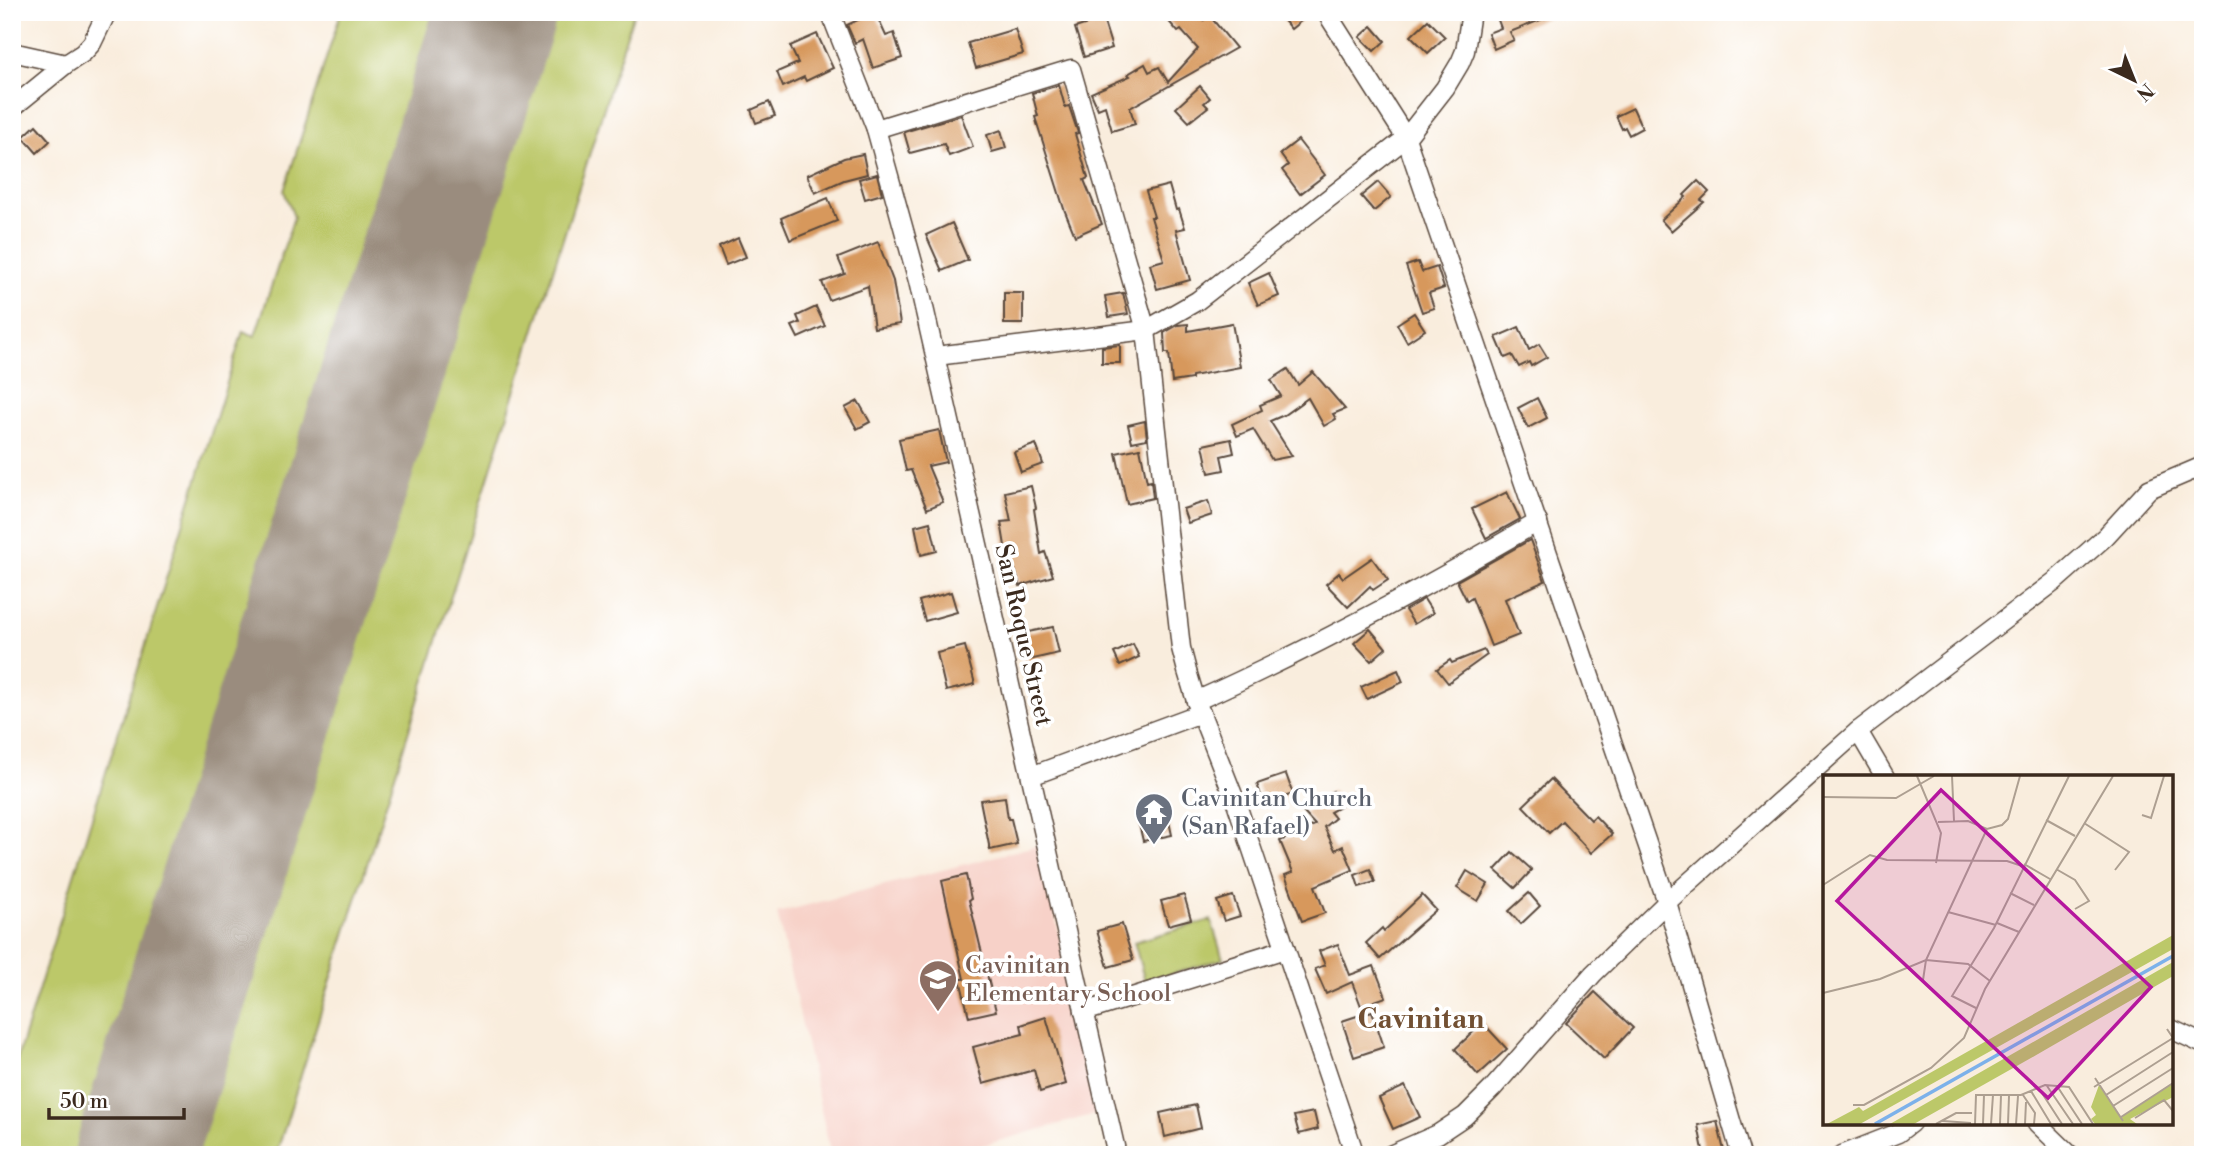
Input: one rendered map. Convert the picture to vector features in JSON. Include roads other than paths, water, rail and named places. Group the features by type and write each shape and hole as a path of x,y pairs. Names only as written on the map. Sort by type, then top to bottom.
{"street":[{"path":"12,108 83,53 92,43 107,12"},
{"name":"San Roque Street","path":"830,12 876,129 918,281 1117,1155"},
{"path":"1326,12 1406,138 1667,902 1741,1155"},
{"path":"936,356 1146,330 1197,302 1406,138 1445,88 1460,63 1465,51 1471,12"},
{"path":"12,52 66,64"},
{"path":"876,129 1071,69 1146,330 1181,648 1198,707 1237,805 1354,1155"},
{"path":"1390,1155 1438,1134 1465,1116 1492,1090 1593,974 1667,902 1858,730 2054,582 2105,537 2149,489 2203,466"},
{"path":"1031,776 1198,707 1437,580 1538,522"},
{"path":"1858,730 1884,775"},
{"path":"1084,1012 1286,949"},
{"path":"2173,1030 2203,1044"},
{"path":"1842,1155 1898,1132 1907,1125"},
{"path":"2039,1125 2070,1155"}],"place":[{"name":"Cavinitan Church (San Rafael)","path":"1154,846"},
{"name":"Cavinitan Elementary School","path":"938,1013"}],"district":[{"name":"Cavinitan","path":"1421,1018"}]}
